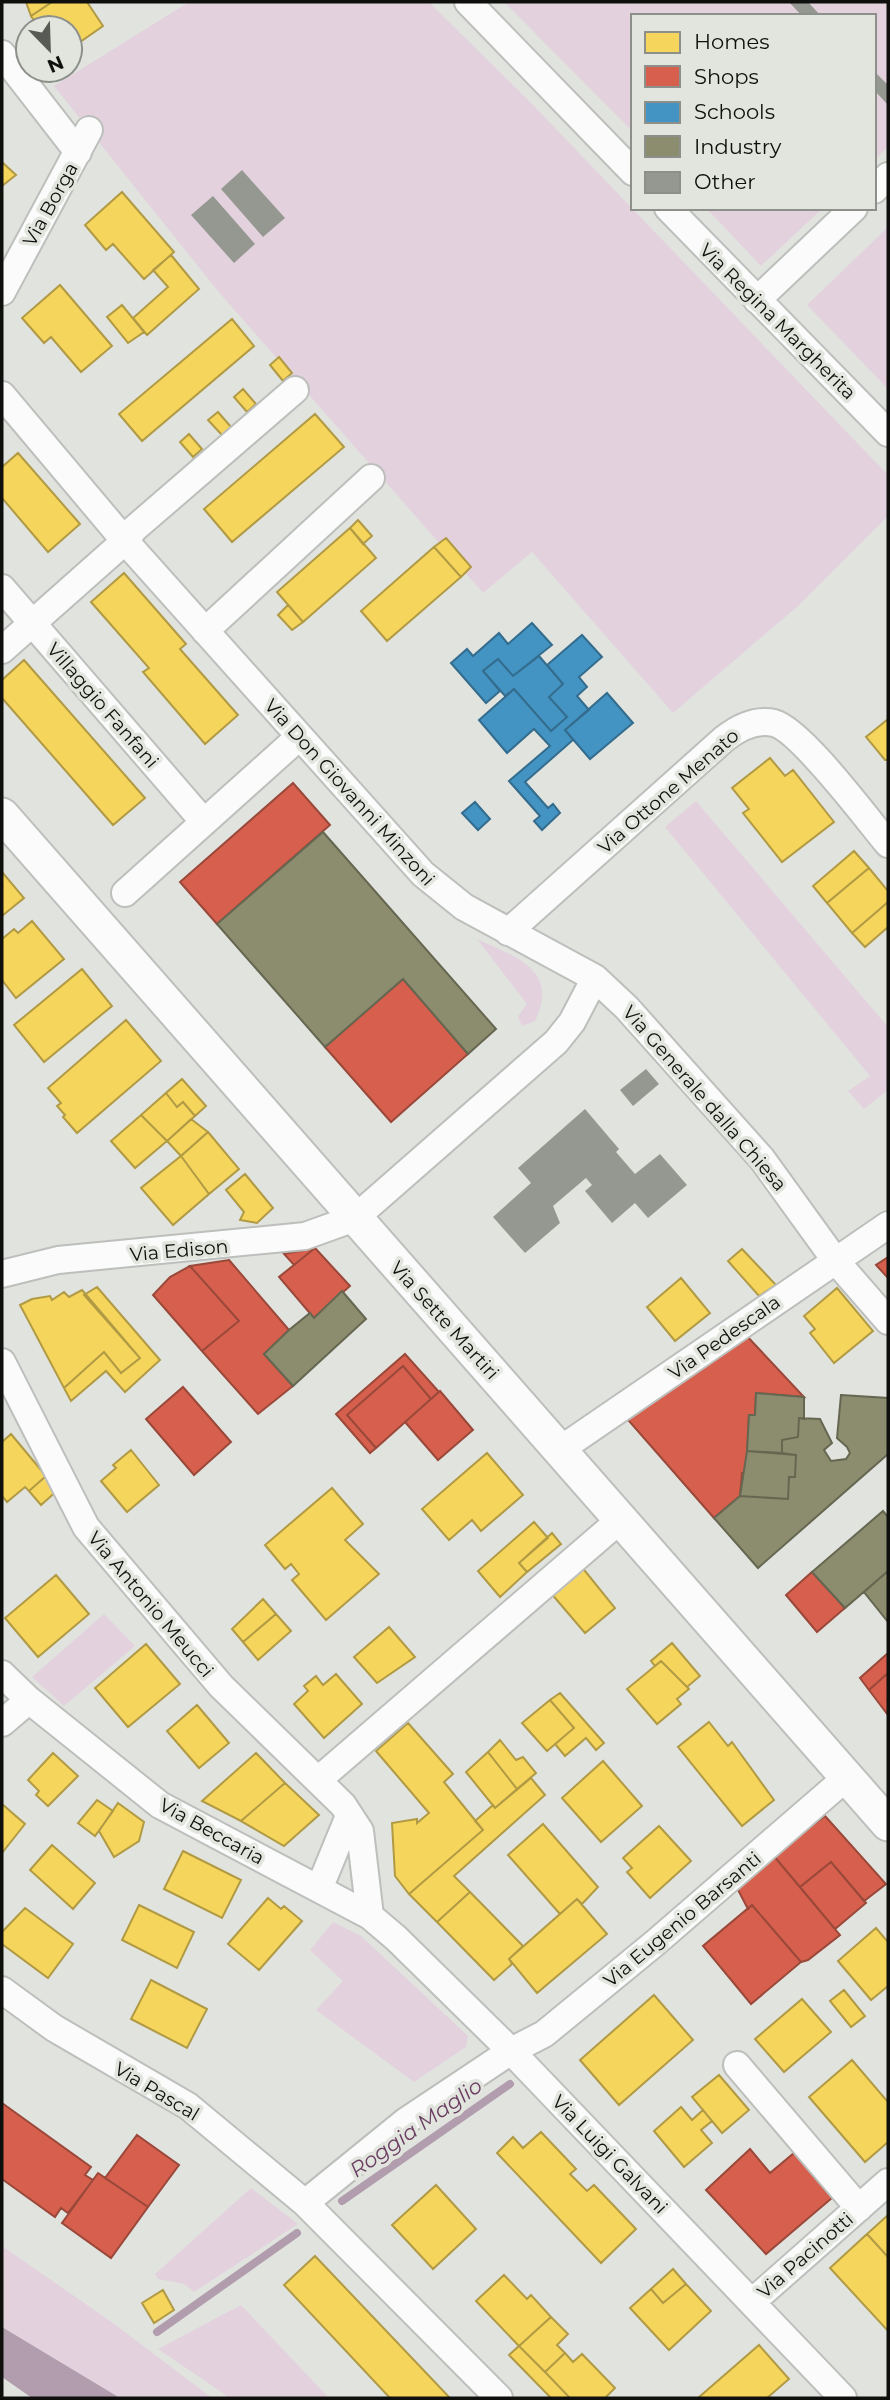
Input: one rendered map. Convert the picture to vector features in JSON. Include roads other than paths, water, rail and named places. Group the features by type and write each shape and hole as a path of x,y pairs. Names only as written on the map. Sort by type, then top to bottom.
{"main road":[{"name":"Via Sette Martiri","path":"2,815 355,1219 561,1449 620,1520 747,1660 888,1824"}],"street":[{"path":"468,2 631,170"},
{"name":"Via Borga","path":"2,54 83,141 2,292"},
{"name":"Via Regina Margherita","path":"670,210 888,433"},
{"path":"757,300 852,210"},
{"path":"2,650 125,541 134,529 295,390"},
{"name":"Via Don Giovanni Minzoni","path":"2,395 125,541 423,874 464,907 595,978"},
{"path":"205,631 371,478"},
{"name":"Villaggio Fanfani","path":"2,588 204,822"},
{"name":"Via Ottone Menato","path":"508,932 724,739 746,725 774,723 798,738 888,844"},
{"path":"125,893 299,737"},
{"path":"355,1219 556,1042 572,1022 595,978"},
{"name":"Via Generale dalla Chiesa","path":"595,978 627,1008 762,1159 835,1259 888,1321"},
{"name":"Via Edison","path":"2,1274 58,1260 305,1236 355,1219"},
{"name":"Via Pedescala","path":"561,1449 888,1225"},
{"name":"Via Antonio Meucci","path":"2,1362 86,1527 127,1580 221,1686 343,1805 360,1830 365,1893 370,1916"},
{"path":"318,1780 620,1520"},
{"name":"Via Beccaria","path":"2,1674 29,1700 160,1805 370,1916"},
{"path":"2,1723 29,1700"},
{"name":"Via Eugenio Barsanti","path":"511,2051 555,2026 655,1944 847,1777"},
{"path":"319,1889 349,1816"},
{"name":"Via Luigi Galvani","path":"370,1916 511,2051 844,2398"},
{"name":"Via Pascal","path":"2,1990 54,2028 188,2106 305,2203 499,2398"},
{"path":"305,2203 347,2172 406,2120 511,2051"},
{"path":"737,2065 859,2208"},
{"name":"Via Pacinotti","path":"752,2302 888,2182"}],"waterway":[{"name":"Roggia Maglio","path":"342,2201 510,2084"},
{"name":"Roggia Maglio","path":"157,2332 297,2233"}]}
